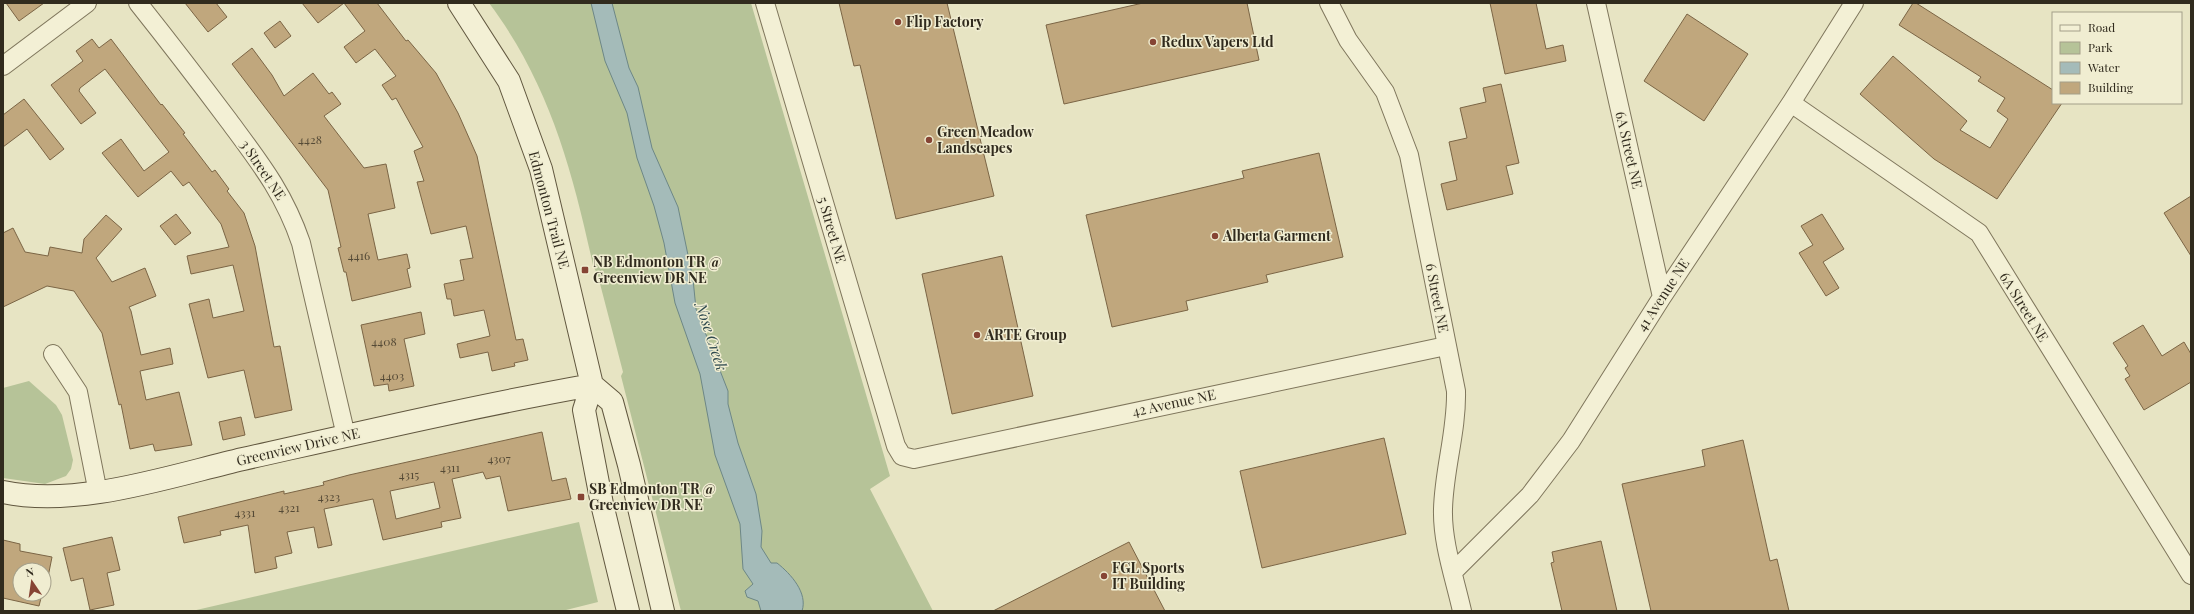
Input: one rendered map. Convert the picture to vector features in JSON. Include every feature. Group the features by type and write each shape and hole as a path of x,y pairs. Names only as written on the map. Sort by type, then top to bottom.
{"main road":[{"name":"Edmonton Trail NE","path":"460,3 509,81 541,169 592,384"},
{"name":"Greenview Drive NE","path":"3,492 52,497 98,492 346,436 592,384"},
{"path":"628,611 602,504 584,410 592,384 612,402 629,465 663,611"}],"street":[{"path":"3,66 87,3"},
{"name":"3 Street NE","path":"138,3 191,70 274,183 292,217 301,244 346,436"},
{"name":"5 Street NE","path":"765,3 894,439 902,456"},
{"name":"6 Street NE","path":"1329,3 1348,40 1385,92 1409,154 1456,397 1456,415 1443,510 1453,572 1462,611"},
{"name":"6A Street NE","path":"1596,3 1662,297"},
{"name":"41 Avenue NE","path":"1453,572 1515,512 1566,447 1662,297 1791,103 1854,3"},
{"name":"6A Street NE","path":"1791,103 1979,233 2191,575"},
{"name":"42 Avenue NE","path":"902,456 914,458 1446,346"},
{"path":"53,354 78,392 98,492"}],"green space":[{"path":"489,3 751,3 890,476 870,489 933,611 681,611 621,376 623,372 598,276 593,265 567,161 556,128 528,64 510,33"},
{"path":"29,381 56,405 62,415 73,460 71,469 66,476 45,484 3,478 3,388"},
{"path":"579,522 598,602 562,611 192,611"}],"water":[{"path":"591,3 612,3 629,68 638,87 652,148 678,207 693,279 696,309 728,391 728,404 738,443 756,494 762,531 761,547 771,563 777,563 793,578 797,584 803,597 802,611 761,611 758,601 747,597 745,591 753,584 743,569 740,524 715,455 700,374 675,303 664,243 654,206 637,158 627,113 605,61"}],"building":[{"path":"6,3 44,3 19,21"},
{"path":"185,3 216,3 227,17 208,32"},
{"path":"302,3 344,3 318,23"},
{"path":"344,3 377,3 406,41 408,40 436,73 458,113 477,156 516,340 523,339 528,360 514,363 515,366 492,371 488,352 460,358 457,344 490,336 484,310 454,316 451,299 447,299 444,284 464,280 460,260 473,258 466,226 431,234 417,182 424,181 414,151 423,147 396,98 392,100 382,85 396,76 375,49 356,63 344,47 365,31"},
{"name":"Green Meadow Landscapes","path":"839,3 947,3 994,196 896,219 860,65 854,66"},
{"name":"Redux Vapers Ltd","path":"1143,3 1247,3 1259,60 1064,104 1046,25"},
{"path":"1490,3 1536,3 1546,49 1563,45 1566,61 1505,74"},
{"path":"1913,3 1916,3 2052,89 2052,104 2061,104 1997,199 1934,159 1860,94 1893,56 1967,121 1960,130 1990,148 2008,119 1997,111 2005,98 1978,81 1981,77 1899,25"},
{"path":"1687,14 1748,54 1704,121 1644,81"},
{"path":"280,21 291,36 275,48 264,33"},
{"path":"92,39 99,48 111,39 161,105 162,104 185,133 183,134 212,172 215,170 229,189 227,191 244,213 255,246 274,347 280,346 292,410 255,418 244,370 208,378 189,304 209,299 213,318 244,311 233,265 191,274 187,256 229,247 221,224 189,182 183,186 171,171 138,197 102,153 121,139 144,171 169,152 105,69 80,88 79,91 96,113 81,124 51,85 83,61 76,51"},
{"path":"252,48 272,75 284,96 313,73 329,94 332,92 341,104 324,116 364,168 386,164 395,208 368,214 378,260 407,254 410,268 407,269 411,287 352,301 346,272 344,272 338,248 341,247 328,190 232,64"},
{"path":"1501,84 1519,163 1506,166 1513,194 1447,210 1441,184 1457,180 1449,142 1467,138 1460,108 1486,102 1483,88"},
{"path":"24,99 64,149 50,160 27,129 3,147 3,115"},
{"name":"Alberta Garment","path":"1319,153 1343,257 1266,275 1268,282 1186,301 1188,310 1112,327 1086,215 1244,178 1242,171"},
{"path":"2191,196 2191,256 2164,213"},
{"path":"176,214 191,233 175,245 160,226"},
{"path":"1822,214 1844,249 1823,262 1839,288 1826,296 1799,253 1813,245 1801,226"},
{"path":"106,215 122,229 96,258 112,282 145,268 156,296 129,307 141,355 170,348 173,364 140,371 146,400 179,392 192,445 155,451 153,444 130,449 121,404 119,405 102,333 74,291 47,286 3,307 3,233 13,228 25,252 48,256 50,247 82,253 84,239"},
{"name":"ARTE Group","path":"1002,256 1033,396 952,414 922,274"},
{"path":"421,312 425,334 404,339 414,386 389,391 388,384 374,386 361,325"},
{"path":"2143,325 2162,356 2184,342 2191,354 2191,382 2144,410 2125,379 2130,376 2125,368 2128,366 2113,343"},
{"path":"241,417 245,435 223,440 219,422"},
{"path":"542,432 552,481 566,478 571,499 508,511 500,476 486,479 483,472 452,479 461,518 441,522 442,527 383,540 373,499 324,509 332,545 318,548 314,527 287,532 292,553 275,557 277,568 255,573 248,525 220,531 221,535 184,543 178,517 284,491 284,494 324,485 323,482","holes":["434,482 440,508 396,519 390,491"]},
{"path":"1384,438 1406,534 1262,568 1240,471"},
{"path":"1743,440 1770,561 1777,559 1789,611 1651,611 1622,484 1705,466 1702,450"},
{"path":"112,537 120,570 107,573 114,605 90,610 83,578 71,581 63,548"},
{"path":"3,540 20,544 20,551 52,557 51,562 12,562 12,600 3,598"},
{"path":"1601,541 1617,611 1562,611 1551,563 1554,562 1552,552"},
{"name":"FGL Sports IT Building","path":"1129,542 1165,611 993,611"},
{"path":"21,602 40,602 39,606"}],"place":[{"name":"Flip Factory","path":"898,22"},
{"name":"Redux Vapers Ltd","path":"1153,42"},
{"name":"Green Meadow Landscapes","path":"929,140"},
{"name":"Alberta Garment","path":"1215,236"},
{"name":"NB Edmonton TR @ Greenview DR NE","path":"585,270"},
{"name":"ARTE Group","path":"977,335"},
{"name":"SB Edmonton TR @ Greenview DR NE","path":"581,497"},
{"name":"FGL Sports IT Building","path":"1104,576"}],"water label":[{"name":"Nose Creek","path":"711,337"}]}
